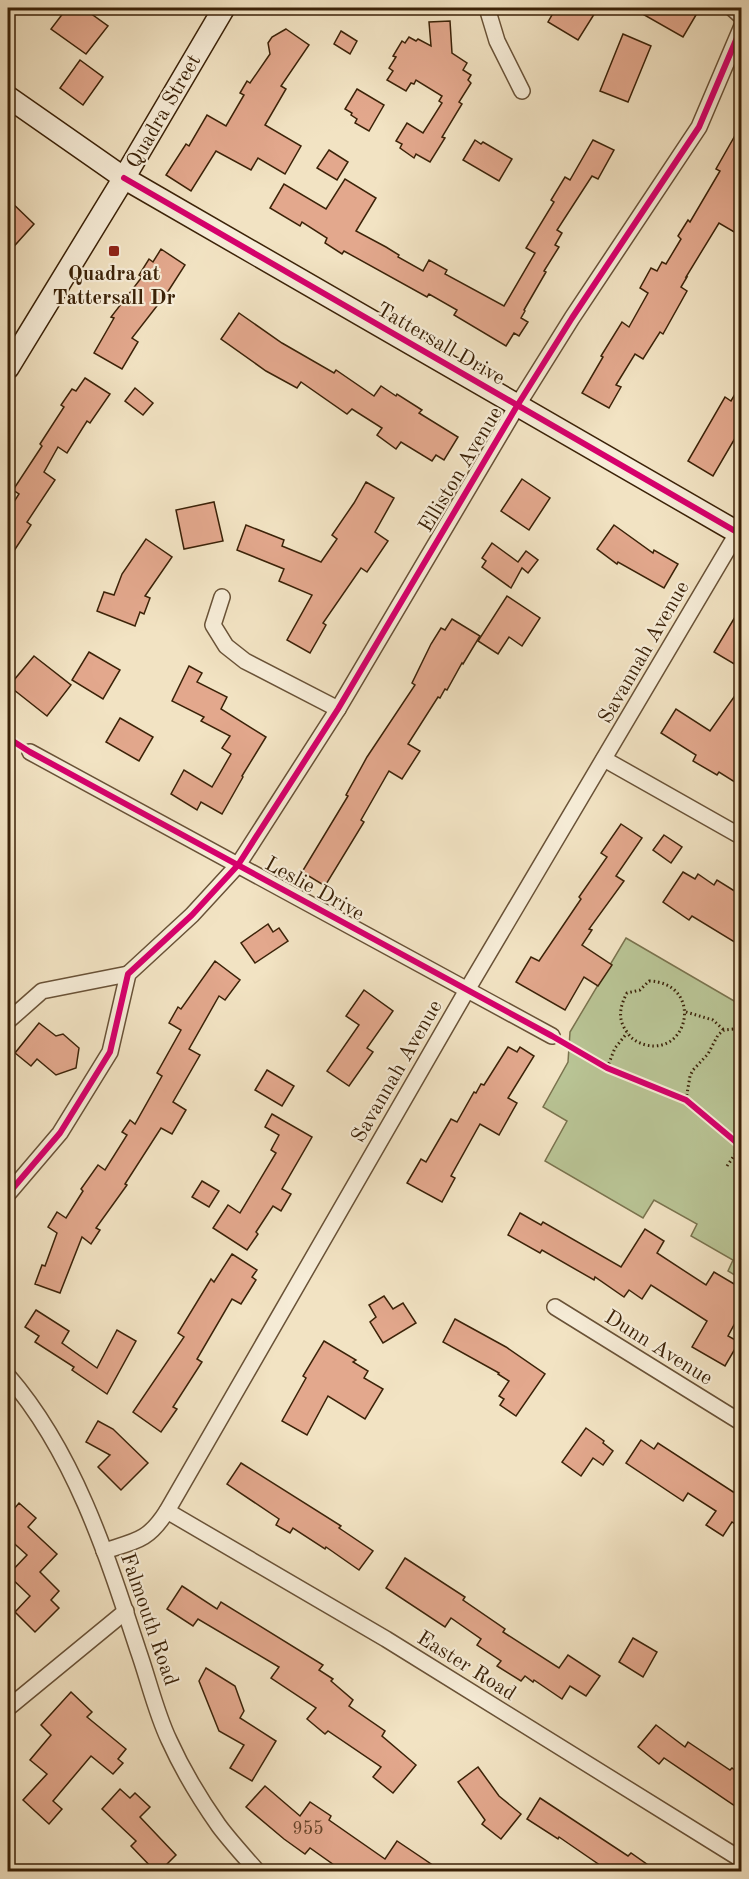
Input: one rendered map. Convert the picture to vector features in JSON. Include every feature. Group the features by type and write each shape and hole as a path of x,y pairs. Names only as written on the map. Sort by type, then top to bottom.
{"main road":[{"name":"Quadra Street","path":"8,368 224,8"},
{"name":"Tattersall Drive","path":"8,98 124,178 517,406 740,531"}],"street":[{"path":"487,8 497,40 522,91"},
{"path":"732,8 741,17"},
{"name":"Elliston Avenue","path":"129,974 192,915 238,865 338,709 517,406 572,318 699,127 741,26"},
{"name":"Savannah Avenue","path":"104,1551 141,1539 159,1525 467,990 740,531"},
{"path":"222,597 213,625 226,646 245,661 338,709"},
{"name":"Leslie Drive","path":"30,752 552,1036"},
{"path":"604,759 741,837"},
{"path":"8,1021 42,991 129,974 110,1052 60,1133 8,1194"},
{"name":"Dunn Avenue","path":"555,1307 741,1423"},
{"name":"Falmouth Road","path":"8,1376 27,1398 49,1431 85,1504 126,1611 168,1738 193,1788 220,1828 258,1872"},
{"name":"Easter Road","path":"167,1511 386,1639 741,1860"},
{"path":"8,1708 126,1611"}],"path":[{"path":"649,981 667,984 680,995 685,1011 684,1021 681,1029 668,1042 650,1046 641,1044 627,1033 620,1013 627,993 640,990 649,981"},
{"path":"685,1011 713,1020 724,1030"},
{"path":"686,1100 693,1070 708,1054 718,1035 724,1030 741,1028"},
{"path":"607,1068 615,1048 627,1033"},
{"path":"597,1062 617,1072"},
{"path":"676,1096 695,1107"},
{"path":"727,1166 739,1145"}],"green space":[{"path":"626,938 741,1005 741,1279 728,1271 733,1260 691,1236 697,1224 654,1200 643,1218 545,1161 567,1121 543,1107 568,1062 570,1032"}],"building":[{"path":"67,8 83,8 108,26 86,54 51,29"},
{"path":"556,8 598,8 578,40 548,22"},
{"path":"632,8 684,8 696,15 683,37"},
{"path":"450,21 452,53 467,63 463,70 471,75 468,80 471,83 459,102 462,104 442,137 445,138 430,162 416,154 414,158 400,148 402,144 396,141 407,123 423,133 442,103 439,101 442,96 416,80 406,91 387,80 393,71 389,68 396,57 393,56 402,41 405,43 409,37 431,46 429,22"},
{"path":"286,29 309,45 281,86 286,89 265,125 301,146 285,174 258,158 251,170 216,151 191,191 166,175 186,144 189,146 207,115 226,126 244,95 240,93 247,81 250,83 270,54 268,43 272,37"},
{"path":"341,31 357,41 350,54 334,44"},
{"path":"623,34 651,46 628,102 600,91"},
{"path":"80,60 103,77 83,105 60,88"},
{"path":"357,89 384,105 369,131 355,123 357,119 345,109"},
{"path":"741,125 741,236 719,223 686,277 681,287 687,291 663,334 660,332 643,359 635,354 616,385 621,387 609,408 582,393 622,322 629,327 648,293 640,288 651,268 657,271 662,262 666,264 681,239 678,236 688,220 690,222 720,171 716,169"},
{"path":"475,140 481,144 483,142 512,159 499,181 463,160"},
{"path":"593,140 614,150 598,179 592,176 557,230 562,233 555,245 559,247 544,271 546,272 521,318 528,322 519,336 514,333 506,346 454,315 457,310 429,294 427,297 344,251 342,254 325,243 327,238 302,222 300,226 270,208 284,184 326,209 345,179 376,198 356,231 423,271 429,260 447,270 445,274 504,306 535,253 526,248 554,202 551,200 565,177 570,180"},
{"path":"329,150 348,162 337,180 317,168"},
{"path":"8,199 34,224 8,253"},
{"path":"161,249 185,265 167,293 132,338 138,342 122,369 94,353 114,318 111,317 142,277 139,275 149,259 153,262"},
{"path":"239,313 282,343 334,373 336,370 374,396 381,386 422,410 419,413 458,437 444,460 436,455 432,461 401,442 396,449 377,435 382,428 352,409 347,414 301,382 297,388 266,371 221,339"},
{"path":"85,378 110,394 90,423 87,421 67,453 58,447 44,472 55,480 27,522 31,525 8,560 8,511 19,494 13,490 42,446 40,444 64,407 61,405 72,389 76,391"},
{"path":"741,384 741,428 713,476 688,461 725,397 731,401"},
{"path":"135,388 153,403 143,415 125,401"},
{"path":"522,479 550,498 529,530 501,511"},
{"path":"366,482 394,498 375,532 388,541 367,572 361,568 323,623 326,625 310,653 287,640 312,595 279,581 284,569 237,550 246,525 284,540 282,546 321,562 337,539 332,535"},
{"path":"214,502 223,541 184,549 176,510"},
{"path":"614,525 653,553 654,550 678,564 664,588 618,562 617,564 597,549"},
{"path":"146,539 172,557 145,596 150,598 144,614 140,612 135,626 97,611 104,592 114,595 122,574"},
{"path":"492,543 518,562 526,551 538,560 528,573 522,568 511,588 482,567 486,561 482,558"},
{"path":"507,596 540,618 522,646 509,637 498,654 478,641"},
{"path":"741,607 741,668 714,652"},
{"path":"452,619 480,636 447,690 445,689 440,698 438,697 408,744 420,751 402,779 389,771 361,820 364,822 325,886 302,872 348,796 346,795 367,757 415,685 412,683 431,644 441,628 445,630"},
{"path":"89,652 120,670 103,699 72,680"},
{"path":"34,656 71,685 47,716 9,686"},
{"path":"189,666 202,673 197,682 227,697 221,709 266,737 222,814 201,802 197,810 171,794 184,770 212,787 231,754 222,748 230,736 201,721 204,717 172,701"},
{"path":"741,687 741,786 719,772 717,775 693,761 696,755 661,733 676,709 710,731"},
{"path":"120,718 153,737 139,761 106,742"},
{"path":"621,824 642,838 616,876 624,881 589,929 592,930 582,945 612,965 598,986 584,977 565,1010 516,982 531,957 539,961 581,899 579,897 607,857 601,853"},
{"path":"664,835 682,847 671,863 653,850"},
{"path":"683,872 695,879 698,874 714,885 717,880 741,895 741,946 692,916 689,920 663,902"},
{"path":"268,924 273,932 279,928 288,941 255,963 241,943"},
{"path":"215,961 240,980 225,1000 219,996 189,1049 200,1055 173,1102 186,1110 172,1134 161,1128 125,1184 127,1185 96,1228 100,1230 91,1244 82,1237 60,1293 35,1284 42,1265 45,1266 57,1233 48,1227 57,1212 66,1218 83,1191 81,1189 98,1165 105,1170 127,1135 122,1132 130,1120 135,1124 162,1076 157,1073 181,1030 169,1023 178,1007 181,1009"},
{"path":"364,990 393,1011 367,1048 373,1052 349,1086 327,1071 359,1025 346,1016"},
{"path":"39,1023 56,1036 63,1034 79,1048 76,1068 56,1075 37,1059 31,1066 15,1053"},
{"path":"508,1047 517,1052 520,1047 534,1056 508,1098 517,1103 499,1135 480,1124 451,1176 455,1178 442,1202 407,1183 421,1159 426,1162 451,1119 457,1122 474,1092 476,1093 481,1084 484,1085"},
{"path":"267,1070 294,1086 282,1106 255,1090"},
{"path":"272,1114 312,1137 282,1189 291,1194 281,1211 273,1206 247,1250 213,1228 228,1205 240,1213 276,1153 271,1150 279,1135 265,1127"},
{"path":"202,1181 219,1191 209,1207 192,1197"},
{"path":"520,1213 541,1225 543,1222 621,1267 645,1229 664,1241 657,1253 706,1285 714,1272 741,1288 741,1312 728,1336 739,1342 725,1366 692,1347 707,1321 651,1285 642,1299 629,1290 624,1297 595,1277 594,1280 542,1250 540,1253 508,1235"},
{"path":"232,1254 257,1270 252,1277 256,1280 241,1304 232,1299 197,1359 202,1362 173,1407 177,1409 161,1432 133,1412 184,1337 178,1333 211,1279 214,1282"},
{"path":"384,1296 393,1309 403,1303 416,1323 383,1343 370,1322 376,1317 369,1305"},
{"path":"36,1310 69,1331 62,1343 97,1368 117,1330 136,1341 107,1394 72,1370 74,1367 35,1342 39,1336 25,1327"},
{"path":"455,1319 506,1347 545,1374 516,1416 500,1405 504,1399 499,1396 509,1381 499,1373 443,1342"},
{"path":"324,1341 356,1360 353,1362 368,1371 364,1378 383,1389 365,1419 328,1396 307,1435 282,1421 306,1378 303,1376"},
{"path":"98,1421 113,1429 148,1463 121,1490 98,1467 110,1455 86,1442"},
{"path":"586,1428 613,1451 603,1465 593,1458 581,1476 562,1462"},
{"path":"641,1440 654,1449 658,1443 741,1497 741,1528 732,1522 723,1536 706,1525 716,1511 688,1493 683,1501 626,1463"},
{"path":"241,1463 341,1526 339,1528 373,1551 359,1570 293,1528 290,1533 276,1525 279,1519 227,1484"},
{"path":"19,1503 36,1518 28,1527 57,1554 40,1572 59,1591 51,1600 59,1608 35,1632 15,1612 30,1596 8,1575 27,1555 8,1538 8,1516"},
{"path":"405,1558 465,1597 463,1600 505,1629 503,1632 559,1668 568,1655 600,1676 586,1696 570,1686 562,1699 525,1676 521,1681 497,1666 501,1661 477,1645 481,1639 451,1618 445,1627 386,1588"},
{"path":"182,1586 217,1609 221,1602 323,1665 319,1670 333,1679 331,1681 353,1700 349,1706 385,1731 382,1736 416,1765 393,1793 373,1777 381,1767 328,1731 325,1734 307,1719 316,1708 271,1678 279,1667 198,1619 193,1626 167,1609"},
{"path":"633,1638 657,1652 643,1677 619,1662"},
{"path":"206,1668 235,1686 244,1711 240,1718 276,1741 252,1781 230,1768 244,1745 219,1731 199,1681"},
{"path":"71,1692 92,1712 87,1717 126,1749 118,1759 123,1763 113,1774 91,1756 53,1801 62,1809 49,1824 23,1800 47,1774 30,1760 51,1735 41,1725"},
{"path":"656,1725 685,1747 688,1742 741,1775 741,1810 664,1758 659,1764 638,1747"},
{"path":"478,1767 499,1796 521,1814 501,1839 482,1824 485,1820 458,1782"},
{"path":"265,1786 300,1816 310,1802 331,1816 329,1820 385,1859 397,1841 443,1872 344,1872 310,1848 305,1854 246,1807"},
{"path":"120,1789 130,1798 135,1793 150,1807 140,1817 176,1855 159,1872 156,1872 131,1846 136,1841 102,1809"},
{"path":"540,1798 628,1856 631,1853 658,1872 610,1872 559,1837 558,1839 527,1819"}],"cycle path":[{"path":"8,1194 60,1133 110,1052 128,974 192,915 238,865 338,709 517,406 572,318 699,127 742,26"},
{"path":"124,178 742,535"},
{"path":"8,738 607,1068 686,1100 742,1147"}],"place":[{"name":"Quadra at Tattersall Dr","path":"114,251"}]}
